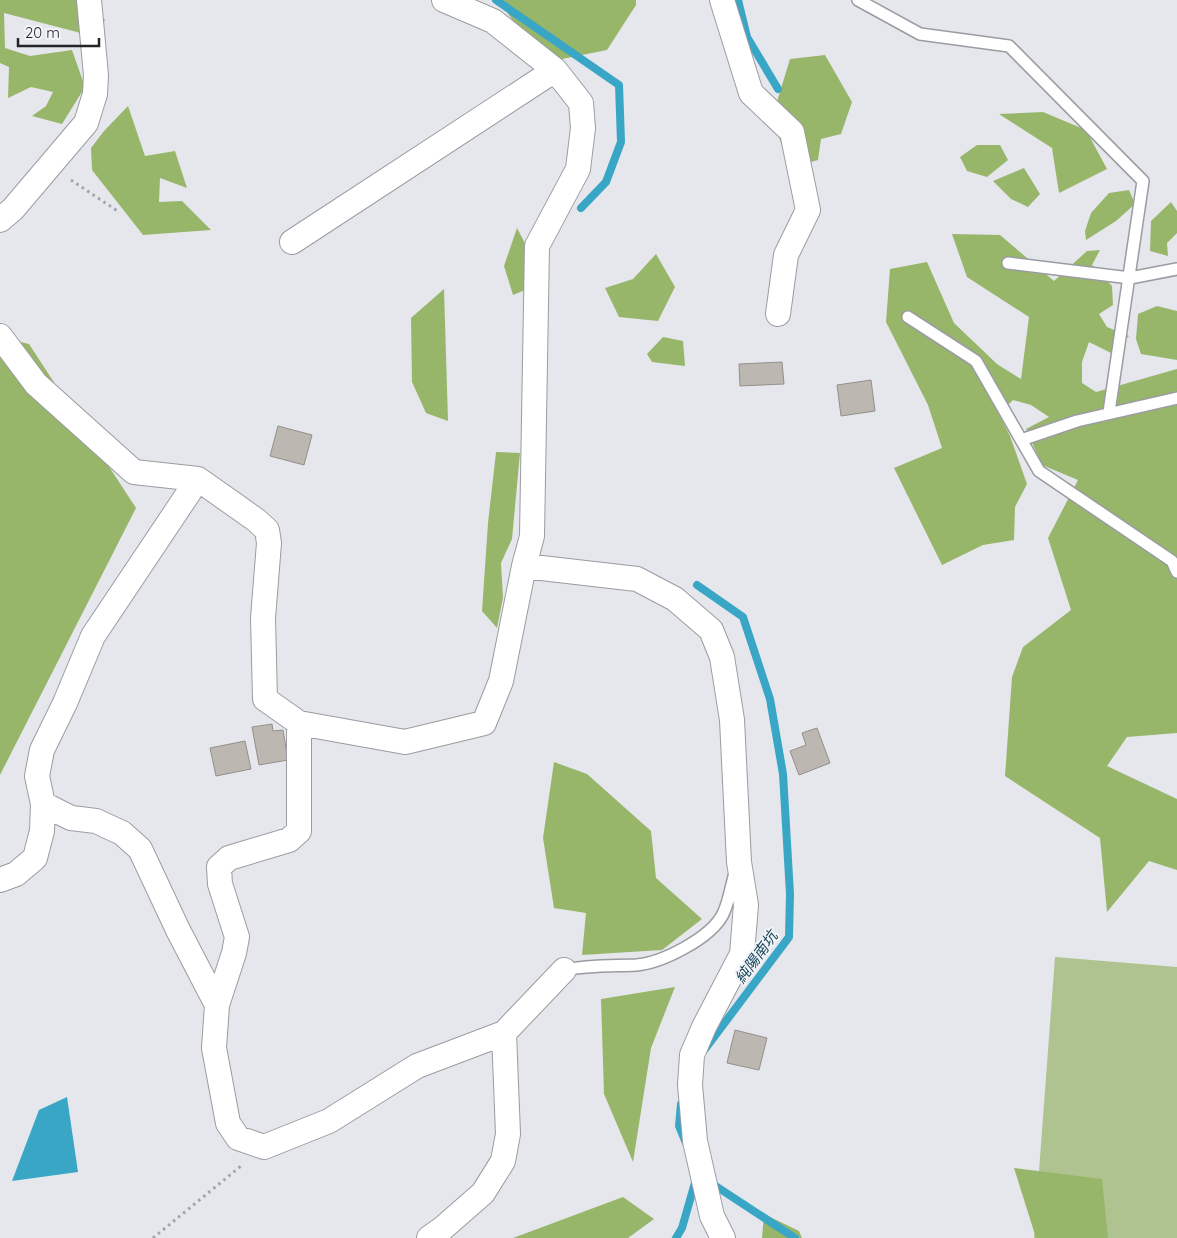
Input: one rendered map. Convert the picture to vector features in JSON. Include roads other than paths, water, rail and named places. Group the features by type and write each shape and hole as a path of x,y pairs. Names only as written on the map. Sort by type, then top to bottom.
{"street":[{"path":"0,220 13,209 86,123 95,94 96,75 89,0"},
{"path":"0,336 36,384 134,472 198,479 256,520 267,530 269,543 263,618 265,699 299,723 405,742 484,723 501,681 524,566 532,536 537,246 578,170 583,128 581,103 555,70 492,22 444,0"},
{"path":"722,0 751,93 792,132 808,210 786,255 778,314"},
{"path":"292,242 555,70"},
{"path":"0,880 16,874 35,858 42,831 43,804 37,776 42,750 65,703 93,636 198,479"},
{"path":"524,566 637,579 675,599 711,630 722,657 732,720 739,862 746,905 742,954 692,1054 690,1084 695,1141 712,1216 723,1238"},
{"path":"299,723 300,832 289,840 229,858 219,867 220,884 237,937 234,953 217,1005 214,1048 228,1123 238,1138 264,1147 329,1121 417,1066 504,1033 564,970"},
{"path":"43,804 71,818 96,821 122,834 140,849 178,930 217,1005"},
{"path":"430,1238 483,1192 502,1161 508,1134 504,1033"},
{"path":"703,1238 712,1216"}],"lane":[{"path":"858,0 920,34 1008,46 1143,181 1109,412"},
{"path":"1008,263 1130,278 1177,269"},
{"path":"908,317 976,361 1039,471 1172,561 1177,572"},
{"path":"1021,440 1109,412 1177,398"},
{"path":"564,970 581,966 638,965 660,959 698,940 714,927 723,914 739,862"}],"water":[{"path":"67,1097 78,1172 12,1181 39,1110"}],"waterway":[{"path":"496,0 619,85 621,142 606,182 581,208"},
{"path":"738,0 747,37 778,89"},
{"name":"純陽南坑","path":"697,585 743,617 770,699 783,774 790,894 789,937 705,1049"},
{"name":"純陽南坑","path":"681,1104 679,1126 686,1143"},
{"path":"676,1238 682,1228 696,1179"},
{"name":"純陽南坑","path":"711,1183 795,1238"}]}
